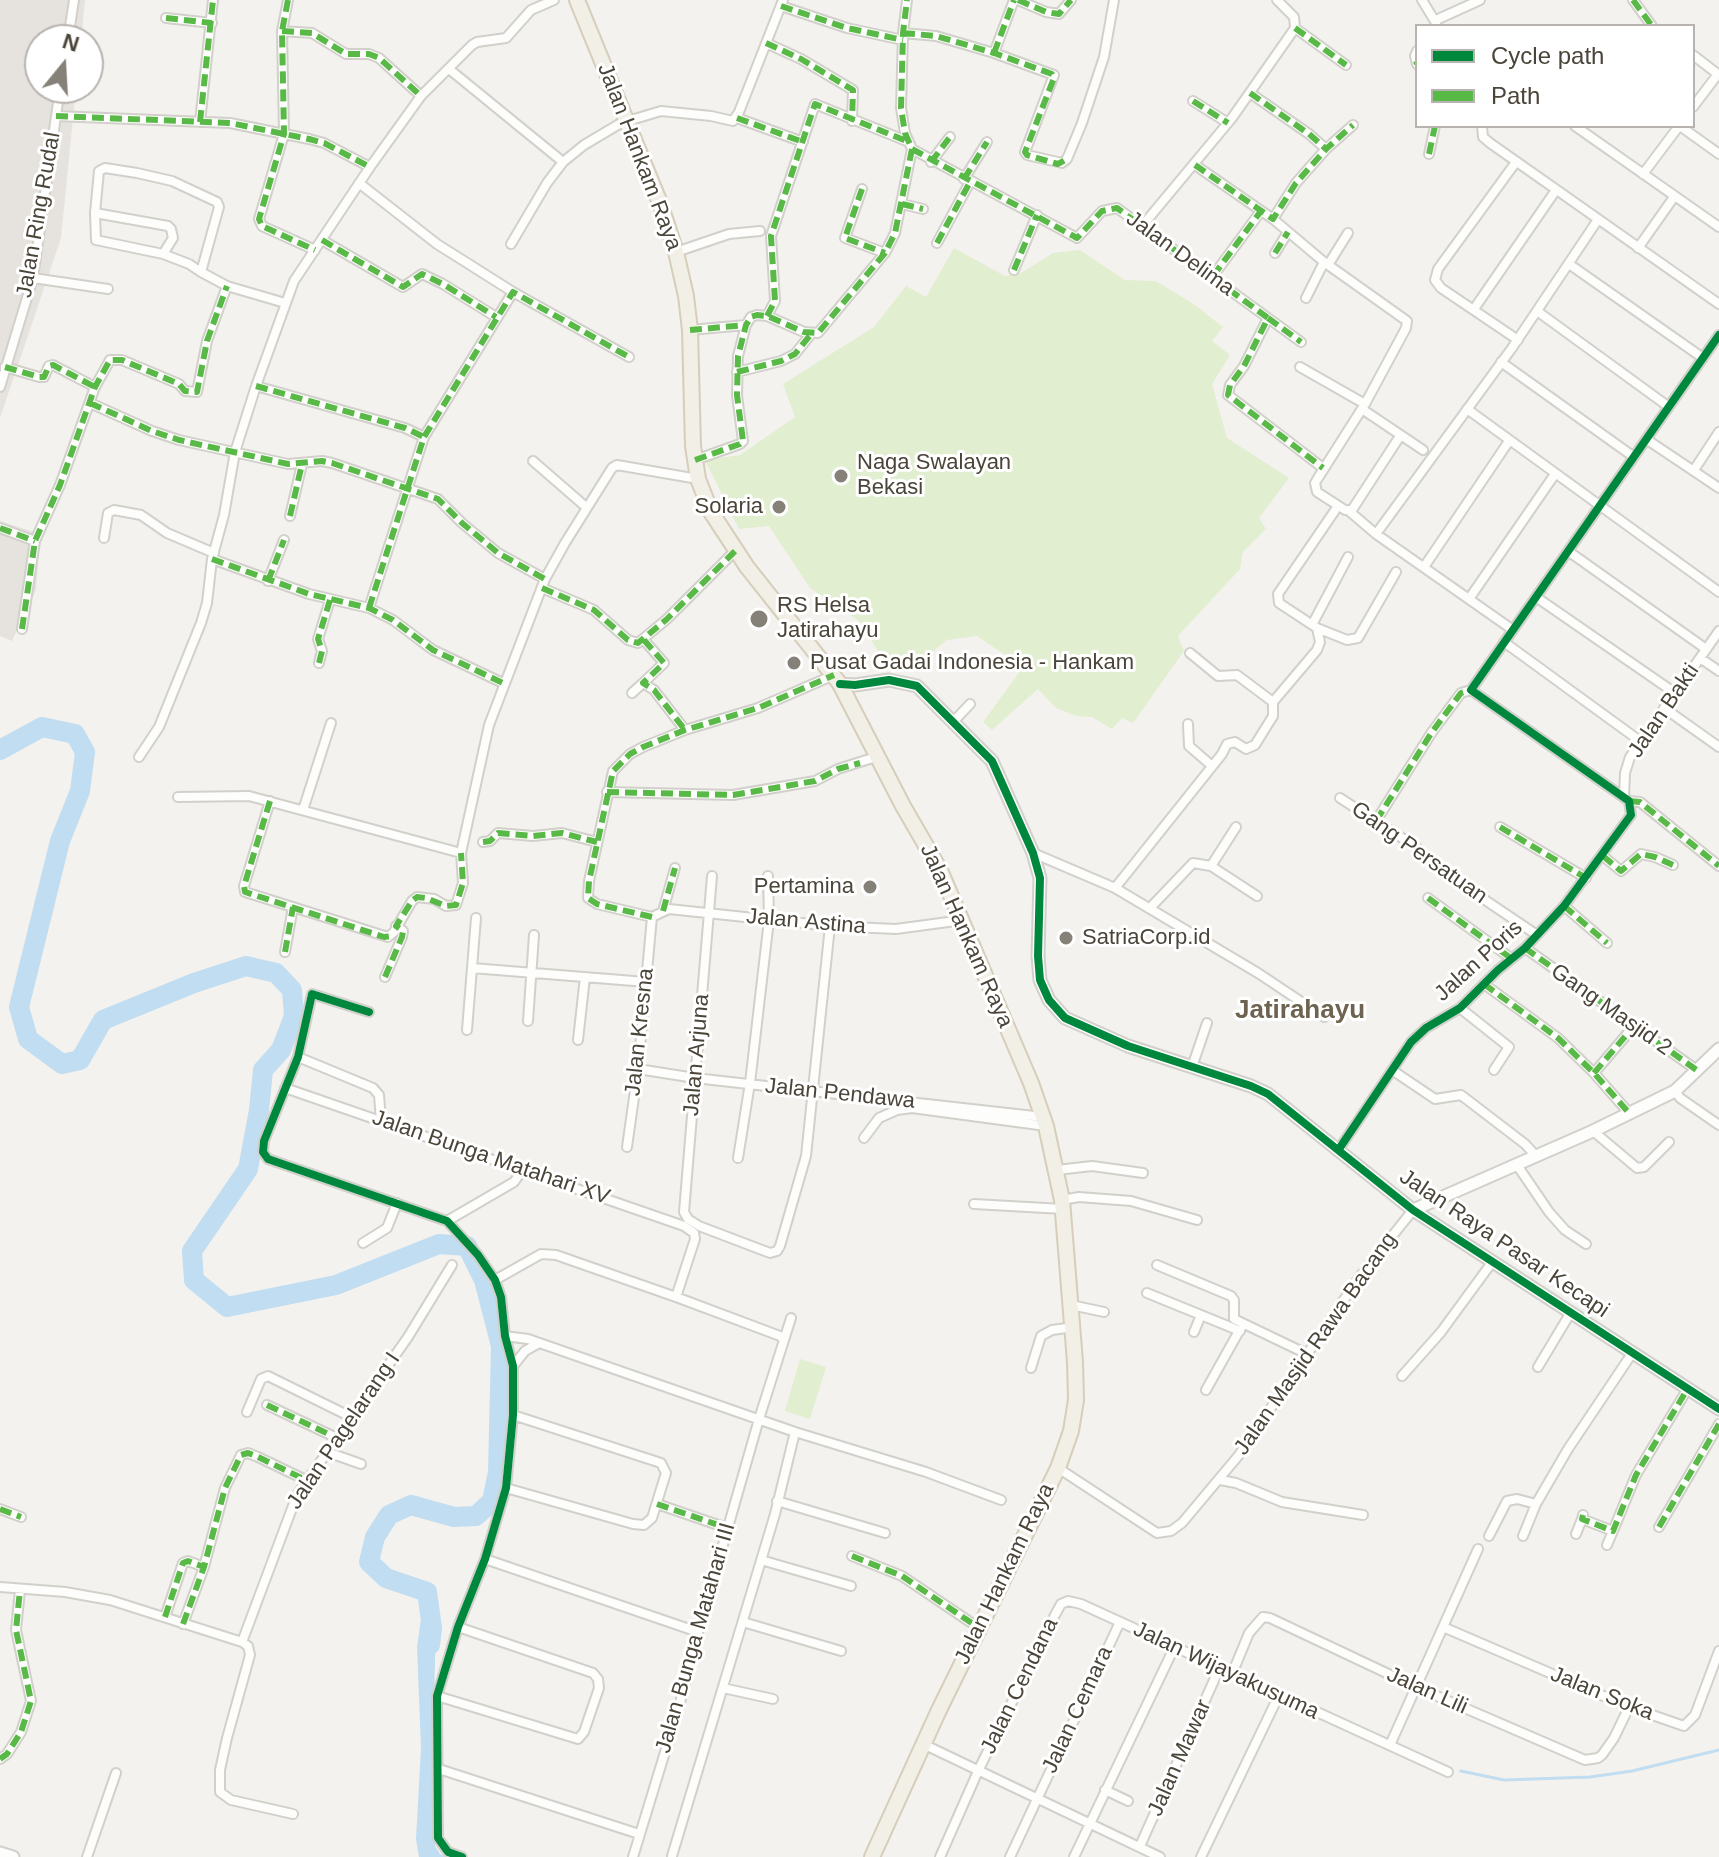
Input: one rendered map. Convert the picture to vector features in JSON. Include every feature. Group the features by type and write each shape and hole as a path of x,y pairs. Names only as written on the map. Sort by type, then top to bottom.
{"main road":[{"name":"Jalan Hankam Raya","path":"577,0 660,203 676,252 690,330 695,460 698,479 711,512 735,551 844,685 903,806 940,870 1045,1121 1063,1205 1074,1327 1076,1400 1071,1431 1058,1468 923,1744 872,1857"}],"street":[{"path":"70,24 74,0"},
{"path":"200,122 213,0"},
{"path":"288,0 282,31 284,134 259,215 260,223 315,250"},
{"path":"139,757 159,727 201,623 235,452 294,281 421,96 472,45 506,38 531,10 554,0"},
{"path":"737,372 781,361 795,354 811,334 824,329 885,253 895,233 910,146 901,108 907,0"},
{"path":"994,53 1016,0 1059,14 1071,0"},
{"path":"511,244 547,183 563,162 584,145 626,122 661,111 733,121 737,118 782,3 847,28 903,36 936,36 994,53 1054,76 1025,152 1062,163 1067,159 1082,123 1104,57 1114,0"},
{"path":"1143,225 1228,123 1295,28 1294,17 1277,0"},
{"path":"1422,0 1436,23 1480,0"},
{"path":"1633,0 1651,24"},
{"path":"166,18 212,23"},
{"path":"1295,28 1346,65"},
{"path":"282,31 312,33 346,54 379,58 421,96"},
{"path":"766,43 801,59 853,90 852,121"},
{"path":"1695,57 1718,74 1695,104"},
{"path":"449,69 563,162"},
{"path":"1250,93 1326,149"},
{"path":"1193,101 1228,123"},
{"name":"Jalan Ring Rudal","path":"0,387 33,278 58,104"},
{"name":"Jalan Delima","path":"803,142 815,104 910,146 931,162 1077,238 1102,211 1112,207 1143,225 1301,342"},
{"path":"56,116 230,123 324,143 370,167"},
{"path":"737,118 803,142 771,236 775,301 767,316"},
{"path":"1273,219 1296,183 1326,149 1353,125"},
{"path":"1429,154 1435,128"},
{"path":"1482,128 1483,137 1516,162 1719,304"},
{"path":"1578,128 1719,227"},
{"path":"1643,174 1678,128"},
{"path":"1683,128 1719,154"},
{"path":"931,162 950,137"},
{"path":"937,243 987,142"},
{"path":"1516,162 1435,274 1435,280 1441,288 1518,340"},
{"path":"1195,165 1273,219 1326,264 1407,321 1364,407 1315,483 1317,492 1349,511 1376,534 1513,630"},
{"path":"201,272 219,207 209,197 172,181 105,168 98,173 96,240 163,254 189,264 201,272 227,286 285,303"},
{"path":"359,183 437,244 513,292 629,357"},
{"path":"862,189 845,238 885,253"},
{"path":"1474,309 1556,190"},
{"path":"1638,248 1674,197"},
{"path":"902,204 923,209"},
{"path":"1213,276 1261,211"},
{"path":"95,213 168,226 173,238 163,254"},
{"path":"1014,270 1037,215"},
{"path":"1376,534 1518,340 1597,221"},
{"path":"676,252 729,234 760,231"},
{"path":"1275,253 1288,232"},
{"path":"1306,298 1348,233"},
{"path":"322,240 403,287 410,285 419,274 427,275 496,317"},
{"path":"1569,264 1703,358"},
{"path":"33,278 108,289"},
{"path":"22,629 35,541 60,485 95,387 110,360 113,358 179,384 185,391 197,392 207,341 227,286"},
{"path":"369,608 424,437 513,292"},
{"path":"1537,311 1669,407"},
{"path":"690,330 741,326 754,315 767,316 811,334"},
{"path":"1268,318 1244,366 1230,385 1228,396 1323,468"},
{"path":"695,460 743,441 737,372 741,326"},
{"path":"1376,821 1432,732 1461,693 1471,690 1719,336"},
{"path":"1501,362 1634,457"},
{"path":"5,367 44,377 49,366 53,365 95,387"},
{"path":"1300,367 1364,407 1423,450"},
{"path":"256,386 405,428 424,437"},
{"path":"90,403 152,431 214,450 288,464 332,463 438,499 498,553 543,584 594,610 634,643 644,640 735,551"},
{"path":"1467,409 1719,592"},
{"path":"1694,470 1719,432"},
{"path":"1349,511 1400,436"},
{"path":"1646,439 1719,488"},
{"path":"1424,567 1509,441"},
{"path":"533,461 586,507"},
{"path":"290,516 302,464"},
{"path":"270,801 243,890 388,937 417,897 434,899 446,906 456,905 463,883 461,853 489,725 543,584 586,507 617,465 698,479"},
{"path":"1469,599 1555,474"},
{"path":"1338,506 1278,594 1279,603 1315,626 1347,640 1358,638 1396,572"},
{"path":"104,538 108,513 114,510 141,515 167,533 268,581 369,608 393,620 433,650 505,684"},
{"path":"0,528 35,541"},
{"path":"268,581 284,540"},
{"path":"1568,551 1706,649"},
{"path":"1115,888 1230,742 1246,749 1255,745 1273,716 1273,702 1317,650 1320,642 1315,626 1348,557"},
{"path":"1536,597 1675,693"},
{"path":"319,663 322,651 318,639 330,600"},
{"name":"Jalan Bakti","path":"1627,799 1625,773 1630,757 1719,631"},
{"path":"632,693 664,663 644,640"},
{"path":"1504,642 1640,741"},
{"path":"1190,653 1218,676 1237,675 1273,702"},
{"path":"1700,658 1719,671"},
{"name":"Jalan Raya Pasar Kecapi","path":"844,685 889,680 917,686 992,761 1033,853 1040,878 1040,980 1049,1000 1065,1018 1141,1051 1268,1094 1413,1210 1719,1409"},
{"path":"643,683 654,690 685,730"},
{"path":"675,868 663,911 652,917 597,904 588,898 613,771 630,754 685,730 844,685"},
{"path":"1471,690 1627,799 1640,802 1719,866"},
{"path":"954,721 970,704"},
{"path":"1664,708 1719,747"},
{"path":"303,810 331,723"},
{"path":"1188,724 1189,746 1211,765"},
{"path":"607,792 733,795 815,781 838,769 879,756"},
{"path":"178,797 249,796 461,853"},
{"name":"Gang Persatuan","path":"1340,798 1416,847 1445,873 1537,935"},
{"name":"Jalan Poris","path":"1339,1149 1418,1034 1460,1008 1525,948 1564,906 1631,815 1627,799"},
{"path":"1211,866 1236,827"},
{"path":"1500,827 1586,878"},
{"path":"483,842 490,841 498,833 533,836 562,833 597,842"},
{"path":"1033,853 1115,888 1258,973 1324,1017"},
{"path":"1603,856 1621,871 1641,854 1673,865"},
{"path":"1150,908 1193,863 1211,866 1257,896"},
{"name":"Jalan Arjuna","path":"696,1230 684,1212 683,1201 712,876"},
{"path":"738,1158 769,920 768,876"},
{"path":"1428,898 1512,959"},
{"path":"1564,906 1607,943"},
{"path":"285,952 293,907"},
{"name":"Jalan Astina","path":"663,911 669,909 830,926 896,929 963,920"},
{"name":"Jalan Kresna","path":"627,1147 638,1069 652,917"},
{"path":"467,1030 476,918"},
{"path":"385,977 402,937 403,931 396,926"},
{"path":"812,1090 830,926"},
{"path":"528,1021 534,935"},
{"name":"Gang Masjid 2","path":"1525,948 1698,1071"},
{"path":"472,968 646,982"},
{"path":"578,1040 585,977"},
{"path":"1484,984 1558,1038 1629,1113"},
{"path":"369,1012 312,994 298,1057 264,1141 263,1152 268,1159 447,1221 478,1255 495,1280 501,1297 505,1336 513,1366 513,1415 506,1488 485,1559 458,1627 437,1696 438,1838 445,1849 462,1857"},
{"path":"1460,1008 1509,1047 1494,1070"},
{"path":"1192,1067 1207,1023"},
{"path":"1594,1073 1634,1026"},
{"name":"Jalan Masjid Rawa Bacang","path":"1058,1468 1157,1533 1171,1531 1220,1480 1358,1279 1413,1210 1593,1131 1675,1091 1719,1049"},
{"path":"298,1057 373,1088 379,1095 381,1120"},
{"name":"Jalan Pendawa","path":"638,1069 1045,1121"},
{"path":"1392,1070 1439,1101 1461,1095 1536,1156"},
{"name":"Jalan Bunga Matahari XV","path":"285,1088 684,1226 774,1252 780,1246 806,1156 812,1090"},
{"path":"1675,1091 1680,1098 1719,1125"},
{"path":"864,1138 879,1118 897,1110 912,1108 1045,1121"},
{"path":"1593,1131 1637,1168 1644,1167 1669,1142"},
{"path":"1517,1165 1549,1212 1565,1230 1586,1244"},
{"path":"1057,1170 1092,1166 1143,1173"},
{"path":"447,1221 514,1182 522,1171"},
{"path":"974,1204 1063,1205 1079,1197 1131,1201 1197,1220"},
{"path":"363,1243 387,1228 397,1203"},
{"path":"676,1297 696,1230"},
{"path":"495,1280 535,1257 548,1254 676,1297 784,1340"},
{"path":"1402,1376 1441,1332 1493,1261"},
{"name":"Jalan Pagelarang I","path":"242,1642 290,1509 408,1337 452,1265"},
{"path":"1157,1265 1231,1296 1234,1300 1234,1319 1242,1327"},
{"path":"1147,1293 1307,1354"},
{"path":"1071,1305 1104,1312"},
{"path":"1538,1367 1571,1312"},
{"path":"1194,1332 1201,1315"},
{"name":"Jalan Bunga Matahari III","path":"633,1857 791,1318"},
{"path":"1031,1368 1041,1336 1052,1330 1074,1327"},
{"path":"1206,1390 1242,1327"},
{"path":"505,1336 539,1343 795,1432 913,1467 1001,1500"},
{"path":"513,1366 519,1356 539,1343"},
{"path":"1523,1536 1536,1504 1594,1407 1633,1352"},
{"path":"247,1412 261,1379 268,1376 351,1417"},
{"path":"1607,1545 1636,1475 1688,1388"},
{"path":"267,1405 337,1438"},
{"path":"506,1488 640,1525 652,1518 666,1473 661,1463 513,1415"},
{"path":"1659,1527 1719,1424"},
{"path":"672,1856 761,1560 795,1432"},
{"path":"327,1452 361,1464"},
{"path":"183,1624 204,1567 225,1488 241,1455 248,1453 308,1481"},
{"path":"1220,1480 1236,1483 1282,1502 1363,1515"},
{"path":"1489,1536 1507,1501 1517,1499 1536,1504"},
{"path":"777,1501 885,1533"},
{"path":"657,1504 727,1528"},
{"path":"0,1509 21,1517"},
{"path":"1576,1534 1583,1517 1613,1531"},
{"path":"1390,1745 1478,1549"},
{"path":"852,1556 902,1576 979,1628"},
{"path":"485,1559 698,1632"},
{"path":"761,1560 851,1586"},
{"path":"165,1617 183,1563 188,1561 204,1567"},
{"path":"0,1587 84,1594 165,1617 248,1646 250,1655 227,1738 220,1792 231,1800 293,1814"},
{"path":"0,1759 7,1754 21,1732 31,1701 16,1630 20,1590"},
{"name":"Jalan Wijayakusuma","path":"1061,1604 1073,1601 1448,1772"},
{"name":"Jalan Cendana","path":"940,1857 979,1769 1061,1604"},
{"name":"Jalan Lili","path":"1232,1674 1249,1633 1263,1617 1585,1760 1602,1755 1629,1707"},
{"path":"743,1622 841,1651"},
{"name":"Jalan Cemara","path":"1010,1857 1120,1622"},
{"path":"437,1696 578,1739 584,1732 599,1688 598,1679 593,1673 458,1627"},
{"name":"Jalan Soka","path":"1443,1627 1629,1707 1684,1726 1695,1715 1719,1651"},
{"path":"1074,1857 1174,1648"},
{"name":"Jalan Mawar","path":"1140,1846 1219,1669"},
{"path":"723,1688 773,1699"},
{"path":"1201,1857 1279,1695"},
{"path":"923,1744 1160,1857"},
{"path":"439,1769 639,1834"},
{"path":"87,1857 116,1773"},
{"path":"1105,1790 1128,1801"},
{"path":"0,1853 13,1857"}],"shaded area":[{"path":"0,0 85,0 83,24 24,24 24,104 74,104 61,238 0,418"},
{"path":"0,521 40,534 36,590 12,641 0,636"}],"green space":[{"path":"954,248 1005,276 1021,273 1053,253 1080,250 1125,280 1156,281 1195,305 1223,327 1212,341 1230,355 1212,384 1227,438 1289,478 1259,518 1266,529 1243,552 1240,569 1178,636 1184,651 1133,723 1122,718 1112,729 1092,717 1076,716 1056,708 1038,689 992,730 983,722 1023,667 977,636 947,640 916,666 890,670 859,621 810,588 769,526 739,529 705,460 740,455 795,417 783,384 874,327 906,286 926,297"},
{"path":"800,1359 826,1367 810,1419 785,1411"}],"water":[{"path":"421,1619 436,1622 433,1741 435,1846 446,1857 419,1857 416,1839 421,1748 417,1647"}],"waterway":[{"path":"0,750 42,727 75,734 85,752 80,791 60,841 19,1007 28,1039 62,1064 80,1060 103,1020 194,983 246,966 276,973 292,990 294,1016 281,1050 263,1070 248,1169 192,1251 194,1280 227,1307 336,1285 439,1244 467,1246 484,1280 501,1346 498,1472 492,1501 476,1516 454,1517 411,1505 389,1515 375,1537 369,1562 386,1578 427,1592 432,1628 430,1645"},
{"path":"1461,1771 1504,1780 1590,1777 1632,1771 1719,1750"}],"marked path":[{"path":"200,122 213,0"},
{"path":"288,0 282,31 284,134 259,219 262,226 315,250"},
{"path":"695,460 743,441 737,395 738,356 751,317 767,316 804,332 818,333 885,253 895,233 912,149 905,133 901,108 907,0"},
{"path":"994,53 1014,0"},
{"path":"1018,0 1059,14 1071,0"},
{"path":"1633,0 1651,24"},
{"path":"781,6 847,28 903,40"},
{"path":"166,18 212,23"},
{"path":"1295,28 1346,65"},
{"path":"282,31 312,33 346,54 369,54 379,58 421,96"},
{"path":"903,33 936,36 1052,74 1054,78 1025,152 1058,164 1067,159"},
{"path":"766,43 801,59 853,90 852,121"},
{"path":"1250,93 1326,149"},
{"path":"1193,101 1228,123"},
{"path":"767,316 775,301 771,236 815,104 909,142"},
{"path":"56,116 230,123 324,143 370,167"},
{"path":"737,118 803,142"},
{"path":"1195,165 1273,219 1296,183 1326,149 1353,125"},
{"path":"1429,154 1435,128"},
{"path":"931,162 950,137"},
{"path":"964,179 987,142"},
{"path":"912,149 1077,238 1102,211 1117,208 1268,318 1244,366 1230,385 1228,395 1323,468"},
{"path":"937,243 970,182"},
{"path":"862,189 845,238 885,253"},
{"path":"902,204 923,209"},
{"path":"1213,276 1261,211"},
{"path":"1014,270 1037,215"},
{"path":"1275,253 1288,232"},
{"path":"322,240 403,287 422,274 496,317"},
{"path":"22,629 35,541 60,485 95,387 110,360 122,360 179,384 185,391 197,392 207,341 227,286"},
{"path":"369,608 424,437 513,292 629,357"},
{"path":"1268,318 1301,342"},
{"path":"690,330 746,325"},
{"path":"737,372 781,361 795,354 811,334"},
{"path":"5,367 44,377 49,366 53,365 95,387"},
{"path":"256,386 405,428 424,437"},
{"path":"90,403 179,440 288,464 332,463 438,499 498,553 545,579"},
{"path":"290,516 302,464"},
{"path":"0,528 35,541"},
{"path":"268,581 284,540"},
{"path":"542,588 594,610 628,640 638,643 667,619 735,551"},
{"path":"212,559 309,594 369,608 393,620 433,650 505,684"},
{"path":"319,663 322,651 318,639 330,600"},
{"path":"644,640 664,663 643,683 654,690 685,730"},
{"path":"652,917 597,904 588,898 613,771 630,754 643,747 685,730 758,708 834,675"},
{"path":"1376,821 1432,732 1461,693 1471,690"},
{"path":"607,792 733,795 815,781 838,769 860,763"},
{"path":"270,801 244,886 245,892 384,937 392,936"},
{"path":"1629,801 1640,802 1719,866"},
{"path":"1500,827 1586,878"},
{"path":"483,842 490,841 498,833 533,836 562,833 597,842"},
{"path":"385,977 402,937 403,931 396,926 412,901 417,897 446,906 456,905 463,883 461,853"},
{"path":"1603,856 1621,871 1641,854 1673,865"},
{"path":"663,911 675,868"},
{"path":"1428,898 1512,959"},
{"path":"1564,906 1607,943"},
{"path":"285,952 293,907"},
{"path":"1525,948 1698,1071"},
{"path":"1484,984 1558,1038 1629,1113"},
{"path":"1594,1073 1634,1026"},
{"path":"1583,1515 1582,1519 1613,1531 1636,1475 1688,1388"},
{"path":"267,1405 337,1438"},
{"path":"1659,1527 1719,1424"},
{"path":"165,1617 183,1563 188,1561 204,1567 225,1488 241,1455 248,1453 308,1481"},
{"path":"657,1504 727,1528"},
{"path":"0,1509 21,1517"},
{"path":"852,1556 902,1576 979,1628"},
{"path":"183,1624 204,1567"},
{"path":"0,1759 7,1754 21,1732 31,1701 16,1630 20,1590"}],"cycle path":[{"path":"1339,1149 1411,1042 1426,1028 1460,1008 1525,948 1564,906 1631,815 1629,801 1471,690 1719,335"},
{"path":"840,684 889,680 917,686 992,761 1033,853 1040,878 1040,980 1049,1000 1065,1018 1128,1046 1268,1094 1413,1210 1719,1409"},
{"path":"369,1012 312,994 298,1057 264,1141 263,1152 268,1159 447,1221 478,1255 495,1280 501,1297 505,1336 513,1366 513,1415 506,1488 485,1559 458,1627 437,1696 438,1838 448,1852 462,1857"}],"place":[{"name":"Naga Swalayan Bekasi","path":"841,476"},
{"name":"Solaria","path":"779,507"},
{"name":"RS Helsa Jatirahayu","path":"759,619"},
{"name":"Pusat Gadai Indonesia - Hankam","path":"794,663"},
{"name":"Pertamina","path":"870,887"},
{"name":"SatriaCorp.id","path":"1066,938"}],"district":[{"name":"Jatirahayu","path":"1300,1011"}]}
